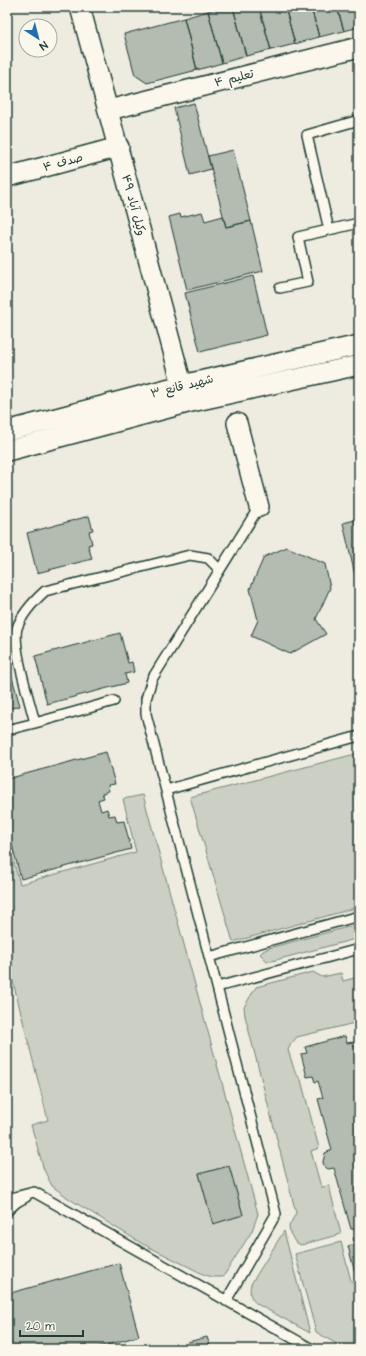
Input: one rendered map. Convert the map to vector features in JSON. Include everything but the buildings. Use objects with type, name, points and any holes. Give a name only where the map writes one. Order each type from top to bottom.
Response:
[{"type":"street","name":"وکیل آباد ۴۹","points":[[80,7],[119,147],[184,394]]},
{"type":"street","name":"تعلیم ۴","points":[[109,110],[359,47]]},
{"type":"street","name":"صدف ۴","points":[[7,178],[119,147]]},
{"type":"street","name":"شهید قانع ۳","points":[[7,451],[184,394],[359,345]]},
{"type":"street","name":"شهید قانع ۳","points":[[7,432],[184,394],[359,365]]},
{"type":"street","points":[[237,423],[259,507]]},
{"type":"lane","points":[[329,230],[307,135],[359,120]]},
{"type":"lane","points":[[280,288],[308,282],[298,237],[359,223]]},
{"type":"lane","points":[[226,1301],[276,1214],[146,714],[146,699],[152,679],[259,507]]},
{"type":"lane","points":[[35,723],[18,651],[17,629],[30,606],[44,591],[190,555],[208,558],[220,570]]},
{"type":"lane","points":[[7,730],[114,700]]},
{"type":"lane","points":[[166,790],[359,736]]},
{"type":"lane","points":[[209,957],[359,916]]},
{"type":"lane","points":[[217,987],[359,949]]},
{"type":"lane","points":[[7,1211],[17,1202],[34,1192]]},
{"type":"lane","points":[[7,1198],[34,1192],[312,1349]]},
{"type":"shaded area","points":[[359,753],[359,907],[233,942],[190,797]]},
{"type":"shaded area","points":[[143,795],[258,1214],[252,1231],[223,1277],[205,1275],[141,1243],[71,1200],[52,1186],[44,1170],[31,1125],[48,1120],[7,958],[7,838],[20,884],[136,852],[123,799]],"holes":[[[229,1166],[243,1215],[213,1223],[199,1174]]]},
{"type":"shaded area","points":[[359,924],[359,938],[272,961],[267,961],[260,954],[269,948]]},
{"type":"shaded area","points":[[313,972],[322,977],[341,973],[343,981],[354,978],[359,997],[359,1022],[297,1037],[288,1050],[295,1072],[301,1080],[319,1148],[311,1151],[321,1187],[329,1186],[341,1234],[301,1245],[295,1242],[290,1233],[289,1226],[296,1213],[245,1016],[244,1007],[256,987]]},
{"type":"shaded area","points":[[284,1231],[310,1333],[257,1304],[251,1296],[251,1284]]},
{"type":"shaded area","points":[[341,1242],[351,1281],[359,1287],[359,1349],[345,1349],[316,1332],[295,1254]]}]
